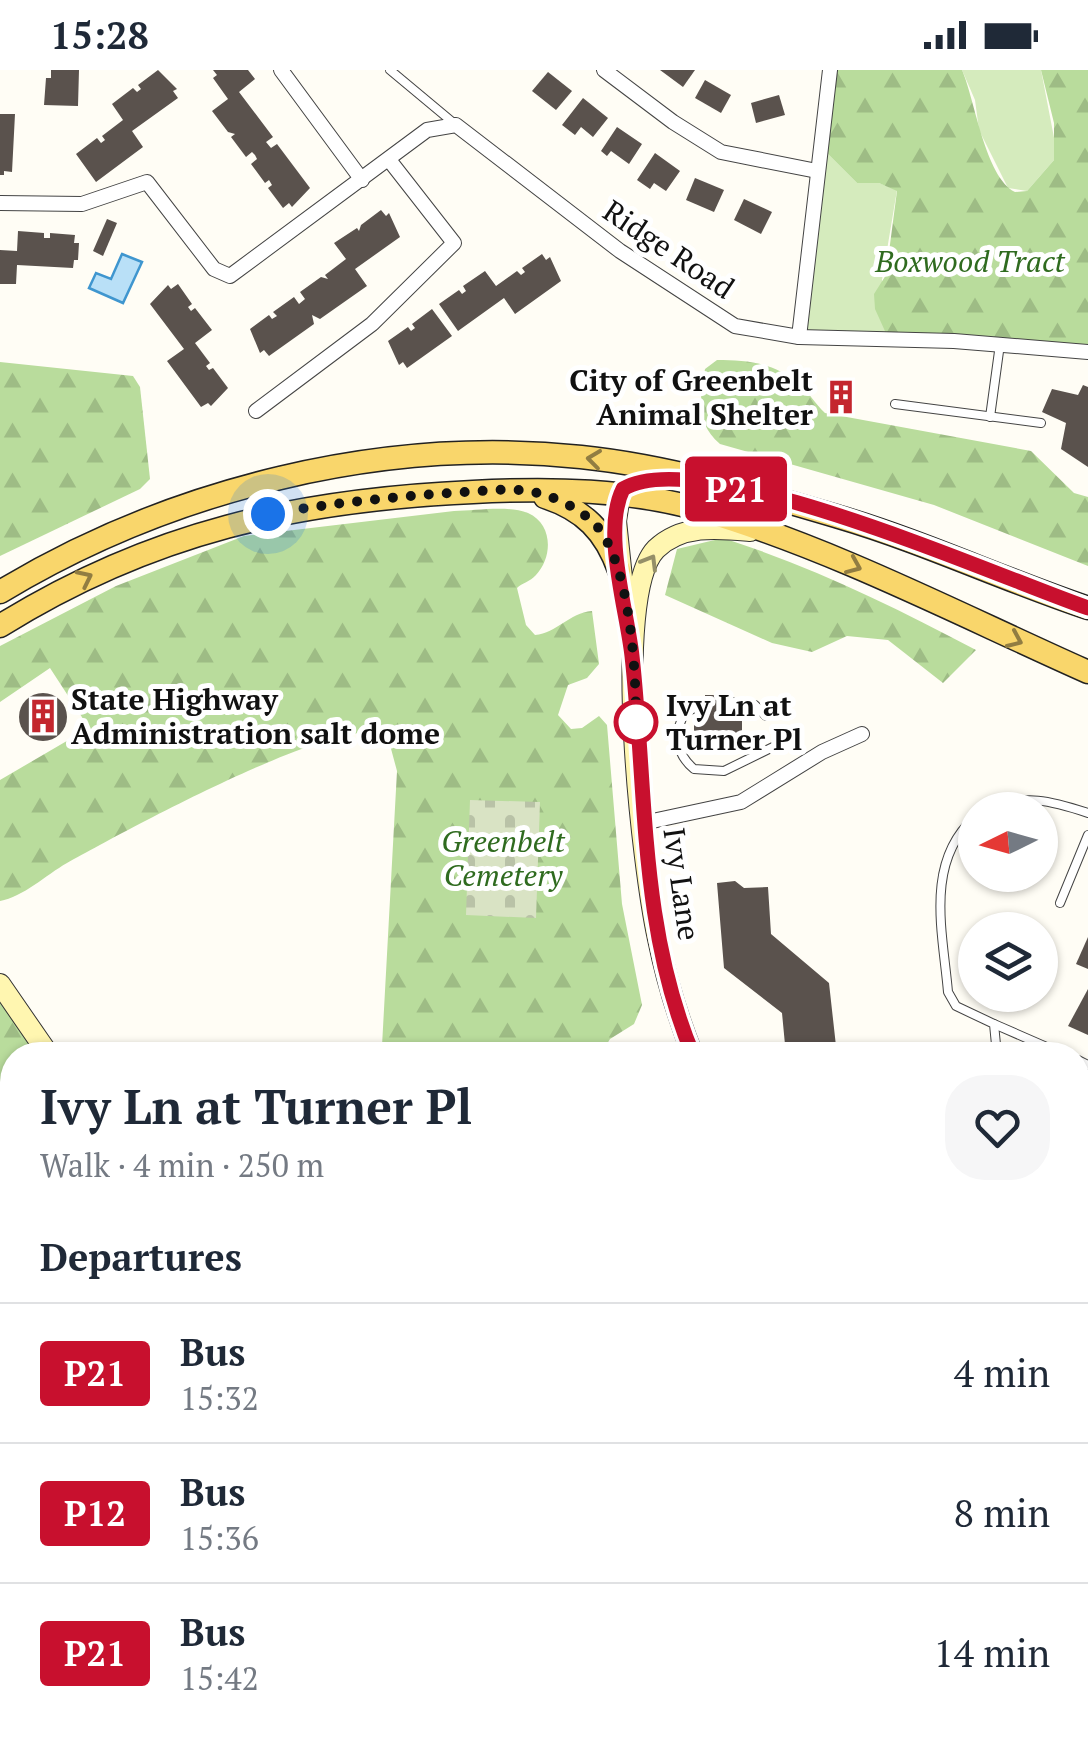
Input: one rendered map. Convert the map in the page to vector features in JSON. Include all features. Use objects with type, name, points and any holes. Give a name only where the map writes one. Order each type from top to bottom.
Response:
[{"type":"main road","points":[[0,592],[138,524],[270,480],[342,466],[454,456],[550,455],[617,462],[842,518],[1088,608]]},
{"type":"main road","points":[[620,495],[642,481],[690,478]]},
{"type":"main road","points":[[527,491],[566,504],[593,522],[619,570]]},
{"type":"main road","points":[[0,626],[119,562],[234,522],[347,501],[527,491],[620,495],[703,510],[856,566],[1088,672]]},
{"type":"street","points":[[281,70],[362,180]]},
{"type":"street","points":[[604,70],[672,122],[721,152],[817,170]]},
{"type":"street","points":[[799,338],[830,70]]},
{"type":"street","points":[[0,203],[82,204],[147,182],[214,269],[230,276],[428,130],[456,125]]},
{"type":"street","name":"Ridge Road","points":[[456,125],[590,229],[710,312],[757,332],[799,338],[1000,344],[1088,352]]},
{"type":"street","points":[[256,411],[372,324],[454,242],[390,160]]},
{"type":"street","name":"Ivy Lane","points":[[620,495],[619,570],[632,656],[643,823],[658,942],[689,1042]]},
{"type":"street","name":"Ivy Lane","points":[[632,656],[636,589],[656,549],[694,530],[762,532]]},
{"type":"street","points":[[643,823],[742,802],[822,752],[862,734]]},
{"type":"street","points":[[0,984],[40,1042]]},
{"type":"lane","name":"Ridge Road","points":[[390,70],[456,125]]},
{"type":"lane","points":[[990,417],[1000,344]]},
{"type":"lane","points":[[895,404],[1041,423]]},
{"type":"lane","points":[[705,702],[684,713],[677,732],[681,754],[703,772],[736,768],[773,747]]},
{"type":"lane","points":[[731,702],[755,705],[766,716]]},
{"type":"lane","points":[[1058,804],[1088,813]]},
{"type":"lane","points":[[958,836],[941,876],[947,977],[956,1006],[1035,1042]]},
{"type":"lane","points":[[1060,903],[1083,860],[1088,836]]},
{"type":"lane","points":[[994,1024],[996,1042]]},
{"type":"green space","name":"Boxwood Tract","points":[[830,70],[962,70],[988,155],[1005,184],[1015,192],[1027,191],[1054,160],[1054,123],[1041,70],[1088,70],[1088,352],[889,340],[875,309],[874,294],[886,275],[897,191],[879,183],[857,183],[820,146]]},
{"type":"green space","points":[[962,70],[1041,70],[1056,148],[1054,160],[1027,191],[1008,188],[979,130],[975,100]]},
{"type":"green space","points":[[820,146],[857,183],[879,183],[897,190],[882,280],[889,340],[799,337]]},
{"type":"green space","points":[[717,360],[750,362],[780,371],[803,387],[825,413],[1031,451],[1074,493],[1088,497],[1088,566],[934,505],[720,444],[706,427],[701,409],[705,369]]},
{"type":"green space","points":[[0,362],[133,376],[140,387],[150,479],[140,489],[0,556]]},
{"type":"green space","points":[[501,509],[528,513],[542,525],[548,550],[542,568],[517,588],[526,625],[535,635],[592,611],[599,664],[587,678],[568,685],[558,715],[571,729],[582,728],[599,716],[607,725],[622,904],[642,1005],[634,1024],[608,1042],[382,1042],[397,771],[390,745],[379,733],[352,734],[315,744],[223,782],[0,901],[0,780],[89,728],[50,668],[0,702],[0,646],[116,586],[244,536]]},
{"type":"green space","points":[[723,538],[852,588],[976,650],[943,683],[888,640],[847,636],[812,652],[772,643],[665,595],[677,549]]},
{"type":"green space","name":"Greenbelt Cemetery","points":[[470,800],[540,802],[536,918],[466,915]]},
{"type":"green space","points":[[0,984],[40,1042],[0,1042]]},
{"type":"water","points":[[122,254],[142,262],[123,303],[89,288],[96,273],[111,279]]},
{"type":"building","points":[[51,70],[79,70],[78,106],[44,105],[46,78],[51,78]]},
{"type":"building","points":[[158,70],[177,89],[173,91],[178,98],[132,131],[143,147],[96,182],[76,154],[97,138],[101,143],[105,140],[102,136],[123,120],[112,104],[133,88],[137,92],[141,89],[138,85]]},
{"type":"building","points":[[213,70],[248,70],[255,79],[239,92],[273,137],[266,142],[271,148],[277,144],[310,188],[292,207],[289,203],[283,208],[268,188],[272,185],[269,180],[265,183],[251,164],[257,159],[255,155],[252,152],[246,157],[231,137],[235,134],[228,132],[212,111],[228,99],[213,78],[217,75]]},
{"type":"building","points":[[660,70],[695,70],[683,87]]},
{"type":"building","points":[[548,72],[572,91],[556,110],[532,91]]},
{"type":"building","points":[[705,80],[731,95],[721,113],[695,98]]},
{"type":"building","points":[[779,95],[785,115],[756,123],[751,103]]},
{"type":"building","points":[[583,98],[608,118],[593,137],[581,127],[575,135],[562,125]]},
{"type":"building","points":[[0,114],[15,114],[12,172],[4,171],[4,175],[0,175]]},
{"type":"building","points":[[617,127],[642,144],[629,164],[611,151],[607,156],[601,151]]},
{"type":"building","points":[[655,153],[680,171],[666,191],[654,183],[650,189],[637,180]]},
{"type":"building","points":[[695,178],[724,190],[714,212],[686,200]]},
{"type":"building","points":[[744,199],[772,212],[761,234],[734,220]]},
{"type":"building","points":[[381,210],[386,216],[389,213],[400,237],[355,269],[367,286],[320,319],[312,315],[314,324],[269,356],[264,350],[260,353],[250,329],[269,315],[272,319],[277,316],[273,312],[294,297],[299,304],[305,299],[300,292],[321,277],[328,279],[325,275],[346,259],[334,243],[357,228],[359,231]]},
{"type":"building","points":[[107,219],[117,223],[103,256],[93,251]]},
{"type":"building","points":[[18,231],[44,233],[44,238],[50,238],[50,233],[75,235],[74,243],[79,243],[78,260],[74,260],[73,268],[17,265],[16,284],[0,284],[0,250],[17,251]]},
{"type":"building","points":[[542,254],[546,260],[550,257],[561,281],[515,314],[504,298],[458,331],[439,304],[459,290],[462,294],[466,291],[463,286],[485,271],[496,286],[517,271],[521,275],[525,272],[522,268]]},
{"type":"building","points":[[178,284],[192,304],[188,307],[191,311],[195,308],[212,330],[195,343],[210,363],[206,366],[209,370],[213,368],[228,388],[211,406],[208,403],[201,407],[167,361],[184,349],[150,304],[168,285],[171,289]]},
{"type":"building","points":[[432,309],[452,336],[407,368],[403,362],[399,365],[388,341],[408,327],[411,331],[415,328],[412,324]]},
{"type":"building","points":[[1083,385],[1088,387],[1088,467],[1061,449],[1066,423],[1042,412],[1052,389],[1078,395]]},
{"type":"building","name":"City of Greenbelt Animal Shelter","points":[[831,387],[855,393],[851,408],[827,402]]},
{"type":"building","name":"State Highway Administration salt dome","points":[[43,693],[60,700],[67,717],[60,734],[43,741],[26,734],[19,717],[26,700]]},
{"type":"building","points":[[705,695],[731,695],[731,718],[742,718],[742,746],[731,746],[731,751],[694,746],[694,718],[705,718]]},
{"type":"building","points":[[735,881],[744,888],[768,887],[771,934],[829,983],[836,1042],[785,1042],[782,1013],[724,968],[717,883]]},
{"type":"building","points":[[1088,937],[1088,969],[1076,964]]},
{"type":"building","points":[[1088,989],[1088,1035],[1068,1026]]},
{"type":"bus line","name":"P21","points":[[688,1042],[664,967],[648,884],[632,656],[619,570],[616,521],[623,489],[642,481],[690,478],[752,492],[842,518],[1088,608]]},
{"type":"place","name":"City of Greenbelt Animal Shelter","points":[[841,397]]},
{"type":"place","name":"State Highway Administration salt dome","points":[[43,716]]},
{"type":"place","name":"Ivy Ln at Turner Pl","points":[[636,722]]},
{"type":"route","points":[[268,514],[347,501],[492,491],[527,491],[566,504],[593,522],[619,570],[632,656],[636,722]]}]
